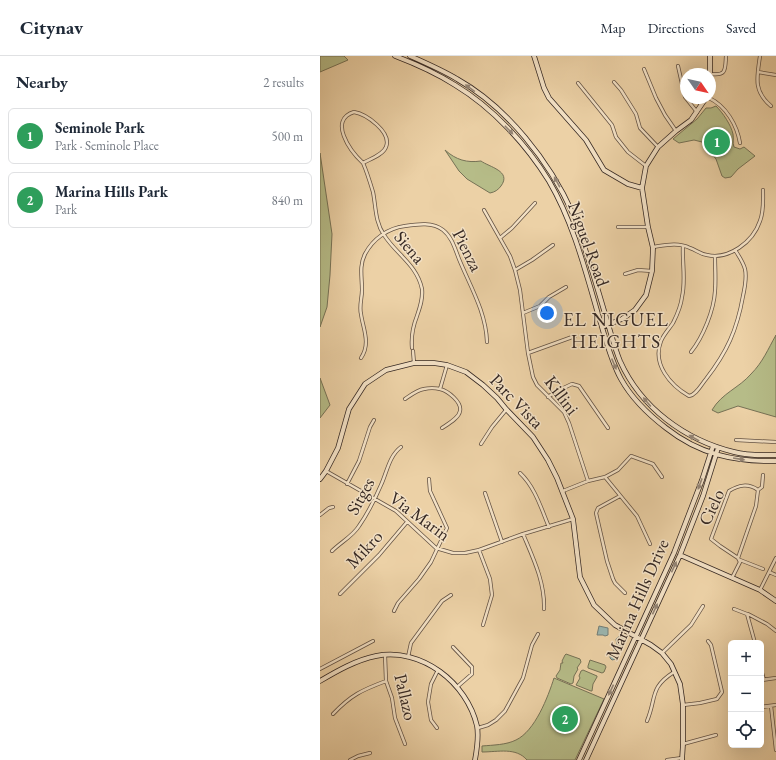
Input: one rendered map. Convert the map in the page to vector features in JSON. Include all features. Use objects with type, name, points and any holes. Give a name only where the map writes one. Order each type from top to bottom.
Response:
[{"type":"street","name":"Niguel Road","points":[[395,56],[428,70],[466,92],[502,122],[532,156],[549,182],[568,218],[582,259],[607,346],[622,381],[643,408],[676,436],[693,446],[710,453],[749,461],[776,461]]},
{"type":"street","name":"Niguel Road","points":[[410,56],[458,79],[481,96],[508,119],[537,152],[555,178],[574,215],[588,256],[615,349],[628,378],[648,405],[676,428],[698,440],[718,448],[747,454],[776,455]]},
{"type":"street","points":[[534,56],[544,88],[549,98],[586,140],[604,170],[628,184],[642,188]]},
{"type":"street","points":[[710,56],[711,68]]},
{"type":"street","points":[[716,75],[720,75],[723,73],[725,69],[726,56]]},
{"type":"street","points":[[760,56],[757,89],[762,99],[771,106]]},
{"type":"street","points":[[678,66],[685,97],[697,112]]},
{"type":"street","points":[[644,69],[656,98],[676,131]]},
{"type":"street","points":[[758,72],[776,75]]},
{"type":"street","points":[[614,82],[621,90],[636,114],[640,128],[658,146]]},
{"type":"street","points":[[578,83],[612,125],[616,137],[628,152],[646,166]]},
{"type":"street","points":[[716,102],[726,112],[736,131],[740,143]]},
{"type":"street","points":[[602,327],[622,319],[635,310],[646,295],[652,270],[653,248],[642,188],[646,166],[658,146],[691,120],[703,104]]},
{"type":"street","name":"Siena","points":[[363,163],[381,153],[387,146],[387,142],[381,129],[371,119],[362,113],[354,112],[345,117],[342,122],[342,128],[350,146],[363,163],[369,178],[373,193],[376,216],[383,234],[396,251],[415,270],[422,291],[421,305],[411,340],[414,363]]},
{"type":"street","points":[[653,248],[669,245],[683,246],[706,255],[726,255],[735,250],[751,237],[757,229],[763,211],[763,190]]},
{"type":"street","points":[[500,238],[512,228],[535,203]]},
{"type":"street","name":"Killini","points":[[484,210],[510,256],[515,270],[520,290],[532,377],[548,397],[564,412],[588,481]]},
{"type":"street","name":"Pienza","points":[[361,358],[364,353],[366,332],[360,306],[362,289],[360,268],[364,256],[372,244],[383,234],[400,226],[431,224],[443,229],[448,234],[454,244],[477,297],[487,333],[487,342]]},
{"type":"street","points":[[618,227],[648,227]]},
{"type":"street","points":[[515,270],[532,260],[552,244]]},
{"type":"street","points":[[683,246],[682,258],[684,287],[682,298],[679,310],[661,341],[659,356],[662,370],[667,378],[689,396],[695,393],[718,363],[730,343],[738,321],[746,276],[742,261],[735,250]]},
{"type":"street","points":[[691,352],[698,343],[712,309],[715,291],[715,256]]},
{"type":"street","points":[[625,274],[638,270],[652,270]]},
{"type":"street","points":[[523,314],[540,306],[550,297],[566,287]]},
{"type":"street","points":[[528,353],[576,336]]},
{"type":"street","name":"Parc Vista","points":[[320,479],[338,448],[348,409],[365,384],[386,370],[414,363],[434,363],[447,365],[466,372],[498,398],[506,409],[533,437],[548,460],[563,492],[573,519],[580,577],[594,605],[615,625],[636,635],[662,653]]},
{"type":"street","points":[[440,389],[447,365]]},
{"type":"street","points":[[548,397],[572,384],[579,386],[608,428]]},
{"type":"street","points":[[405,399],[424,389],[440,389],[457,400],[460,410],[454,419],[442,428]]},
{"type":"street","points":[[481,444],[506,409]]},
{"type":"street","points":[[347,484],[359,461],[370,427],[374,420]]},
{"type":"street","points":[[736,440],[776,442]]},
{"type":"street","name":"Marina Hills Drive","points":[[580,760],[674,553],[702,480],[713,446]]},
{"type":"street","name":"Sitges","points":[[332,551],[359,527],[374,500],[396,450],[401,447]]},
{"type":"street","name":"Marina Hills Drive","points":[[586,760],[680,555],[703,496],[718,448]]},
{"type":"street","points":[[563,492],[588,481],[605,477],[618,470],[631,456],[653,464],[662,477]]},
{"type":"street","name":"Via Marin","points":[[326,471],[374,500],[396,511],[436,548],[453,553],[465,553],[479,550],[523,534],[573,519]]},
{"type":"street","points":[[520,473],[528,481],[549,527]]},
{"type":"street","points":[[732,578],[756,506],[758,490],[762,486],[763,475]]},
{"type":"street","points":[[605,477],[637,516],[650,544]]},
{"type":"street","points":[[394,610],[431,562],[436,548],[447,528],[430,491],[429,479]]},
{"type":"street","name":"Cielo","points":[[739,559],[711,539],[729,491],[742,485],[754,487],[758,490]]},
{"type":"street","points":[[485,493],[502,542]]},
{"type":"street","points":[[620,496],[598,508],[596,513],[607,561],[613,579],[625,593]]},
{"type":"street","points":[[320,515],[325,510],[333,507]]},
{"type":"street","name":"Mikro","points":[[340,594],[379,554],[407,522]]},
{"type":"street","points":[[523,534],[541,580],[544,609]]},
{"type":"street","points":[[479,550],[490,579],[492,595],[483,625]]},
{"type":"street","points":[[674,553],[760,590],[776,601]]},
{"type":"street","points":[[760,590],[776,558]]},
{"type":"street","points":[[739,559],[763,569]]},
{"type":"street","points":[[769,572],[776,575]]},
{"type":"street","points":[[408,658],[411,643],[442,601],[451,595]]},
{"type":"street","points":[[666,760],[682,759],[683,706],[680,684],[671,664],[662,653],[691,625],[703,606]]},
{"type":"street","points":[[734,609],[748,614],[767,624],[776,631]]},
{"type":"street","points":[[748,614],[753,640]]},
{"type":"street","points":[[477,728],[488,725],[496,720],[505,711],[523,678],[532,645],[538,634]]},
{"type":"street","points":[[320,669],[373,641]]},
{"type":"street","points":[[683,706],[717,699],[722,692],[711,645],[708,641]]},
{"type":"street","points":[[453,647],[472,666],[472,674],[456,687]]},
{"type":"street","points":[[320,681],[361,660],[375,656],[385,655],[424,662],[439,670],[465,697],[473,713],[477,728],[478,746],[475,760]]},
{"type":"street","name":"Pallazo","points":[[385,655],[386,681],[392,698],[395,718],[405,744]]},
{"type":"street","points":[[437,728],[431,720],[428,702],[430,684],[439,670]]},
{"type":"street","points":[[648,721],[658,686],[663,679],[674,672]]},
{"type":"street","points":[[764,680],[776,678]]},
{"type":"street","points":[[333,714],[346,701],[365,688],[386,681]]},
{"type":"street","points":[[764,707],[776,705]]},
{"type":"street","points":[[771,706],[776,750]]},
{"type":"street","points":[[683,744],[716,735]]},
{"type":"street","points":[[350,760],[370,753]]},
{"type":"green space","points":[[320,56],[344,56],[348,60],[320,72]]},
{"type":"green space","points":[[716,106],[730,127],[733,134],[734,147],[740,149],[744,147],[755,156],[738,169],[731,177],[725,178],[722,176],[716,159],[702,142],[694,140],[679,143],[673,139],[697,119],[706,108]]},
{"type":"green space","points":[[445,150],[453,156],[466,161],[481,161],[502,173],[504,181],[499,189],[490,193],[467,179],[459,171]]},
{"type":"green space","points":[[320,153],[332,234],[327,307],[320,327]]},
{"type":"green space","points":[[776,335],[776,417],[738,406],[718,413],[712,410],[721,399],[746,379],[759,365]]},
{"type":"green space","points":[[320,378],[330,405],[320,418]]},
{"type":"green space","points":[[566,654],[580,659],[581,662],[577,668],[578,669],[574,676],[573,683],[571,684],[557,678],[556,676]]},
{"type":"green space","points":[[590,660],[605,665],[606,667],[604,672],[602,673],[588,668]]},
{"type":"green space","points":[[583,670],[597,676],[593,684],[592,691],[576,685],[580,678],[579,676],[581,671]]},
{"type":"green space","points":[[554,678],[604,699],[575,760],[527,760],[518,753],[506,751],[482,752],[482,746],[508,743],[523,736],[540,713]]},
{"type":"water","points":[[599,626],[608,628],[608,635],[597,635]]},
{"type":"water","points":[[621,635],[626,638],[626,641],[622,645],[622,650],[617,652],[616,659],[612,660],[610,658],[610,653],[614,651],[614,648],[617,645],[616,639]]},
{"type":"place","name":"Seminole Park","points":[[717,142]]},
{"type":"place","name":"Marina Hills Park","points":[[565,719]]},
{"type":"district","name":"EL NIGUEL HEIGHTS","points":[[616,330]]}]
